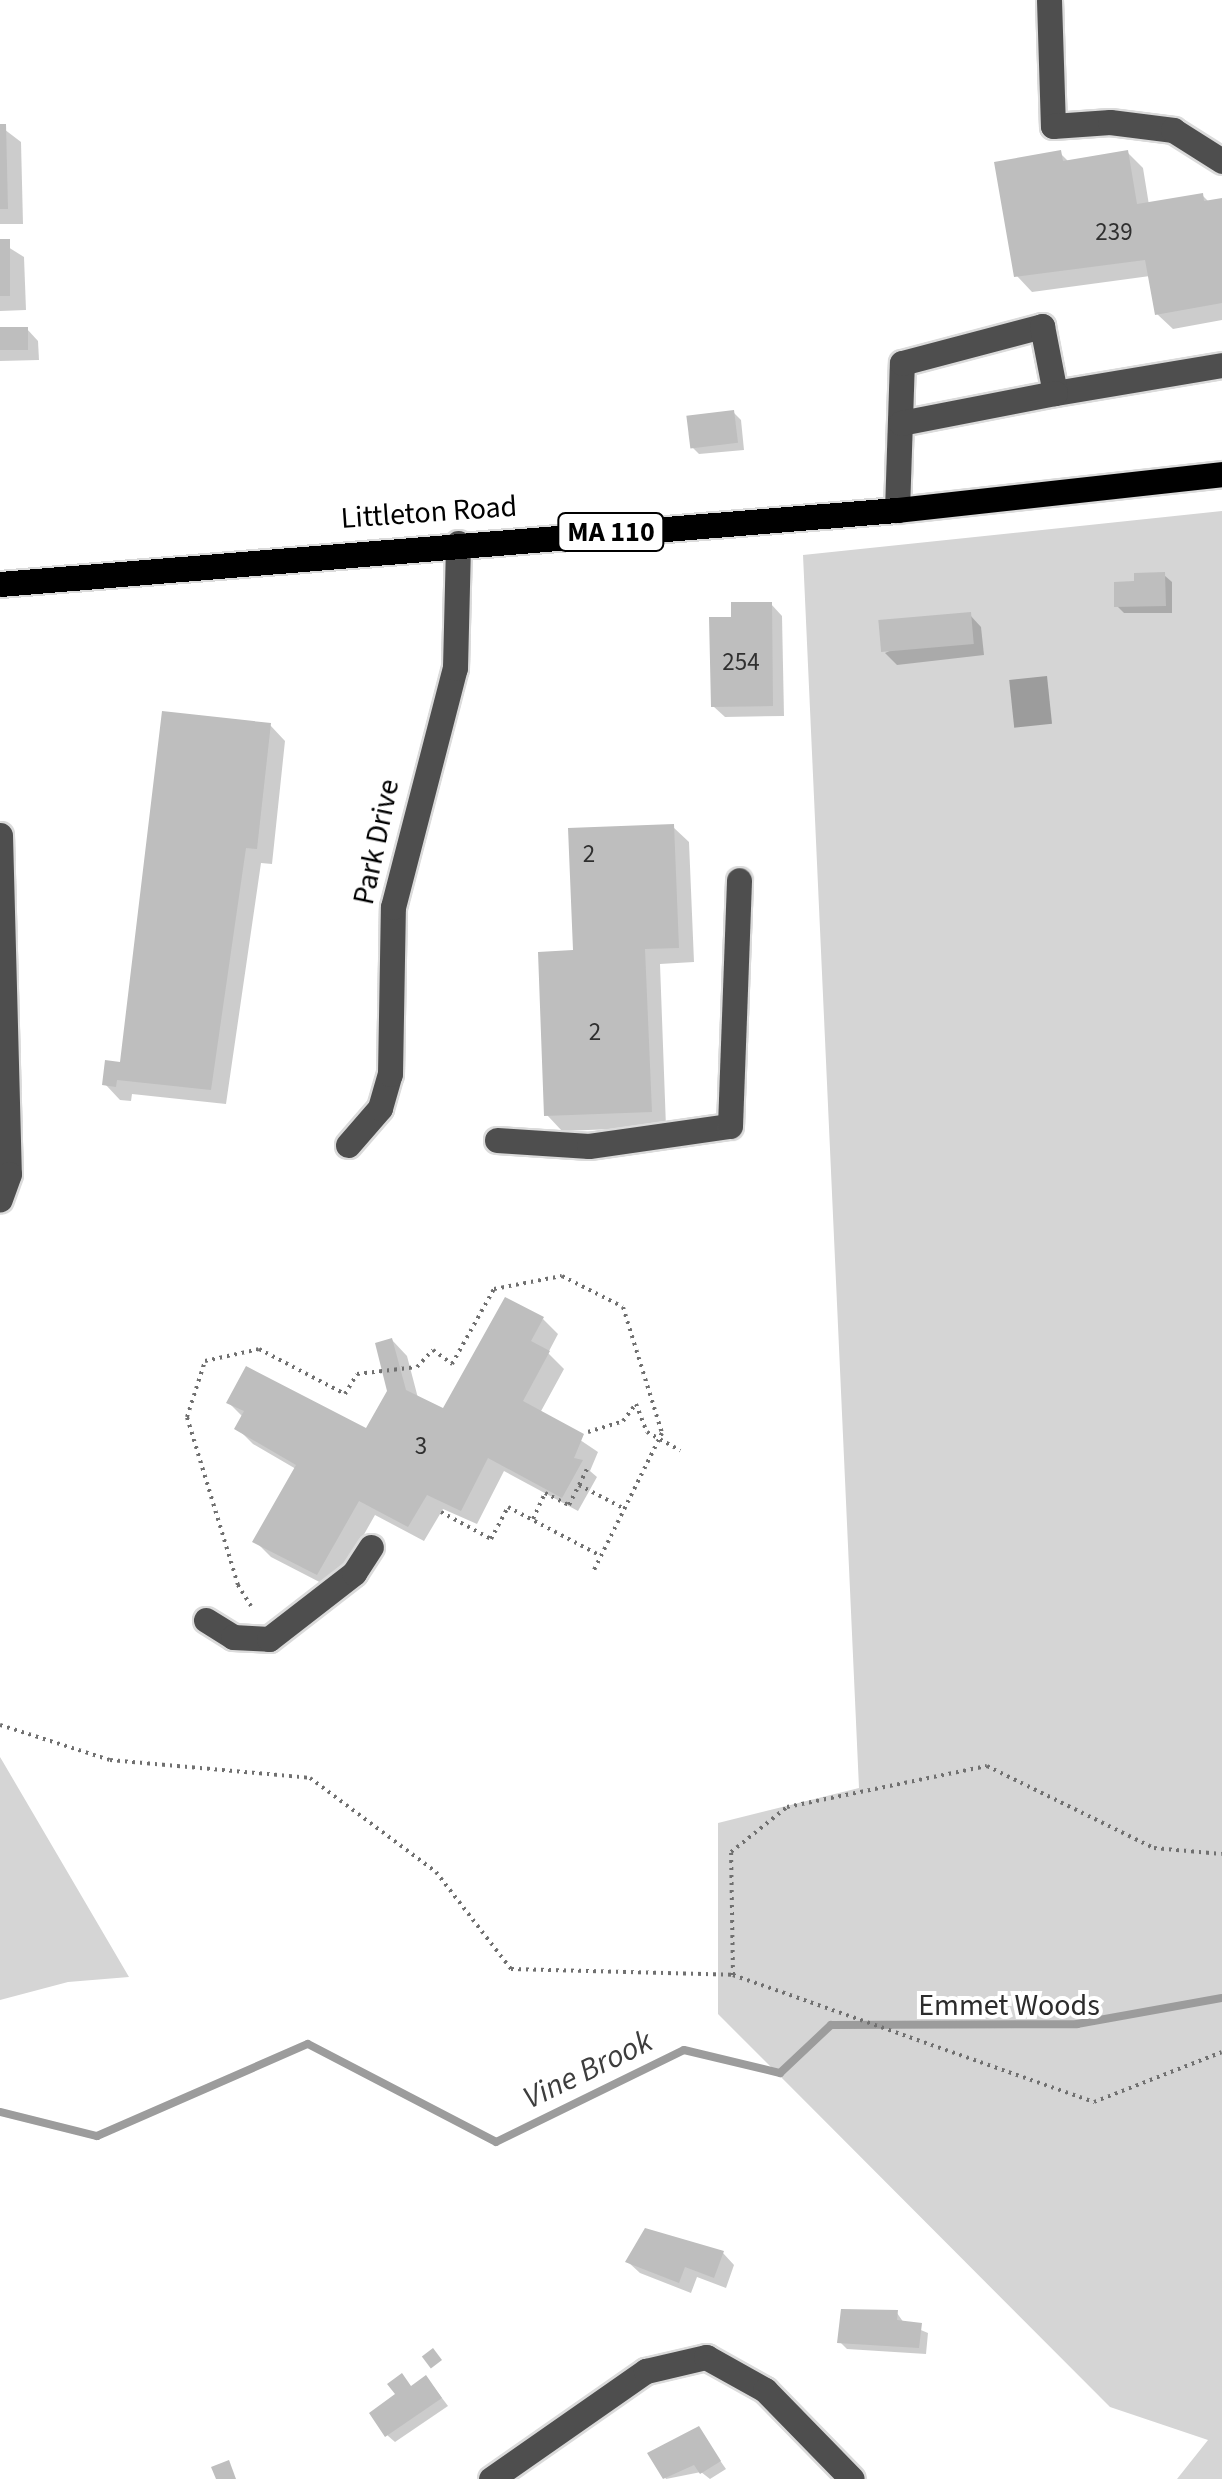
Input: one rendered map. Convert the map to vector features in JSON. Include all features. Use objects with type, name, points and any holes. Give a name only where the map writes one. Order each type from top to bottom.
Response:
[{"type":"main road","name":"Littleton Road","points":[[0,584],[458,543],[897,510],[1222,474]]},
{"type":"street","points":[[1049,0],[1053,126],[1110,122],[1173,130],[1222,161]]},
{"type":"street","points":[[897,510],[902,363],[1042,326],[1055,393]]},
{"type":"street","points":[[901,423],[1222,364]]},
{"type":"street","name":"Park Drive","points":[[348,1145],[380,1108],[390,1074],[393,907],[455,668],[458,543]]},
{"type":"street","points":[[0,835],[8,1174],[0,1199]]},
{"type":"street","points":[[497,1140],[589,1146],[730,1126],[739,880]]},
{"type":"street","points":[[206,1620],[232,1637],[269,1639],[354,1573],[371,1547]]},
{"type":"street","points":[[490,2479],[646,2372],[706,2357],[765,2390],[852,2479]]},
{"type":"path","points":[[251,1606],[186,1417],[205,1362],[258,1350],[345,1394],[357,1374],[418,1367],[433,1350],[452,1364],[494,1289],[562,1276],[623,1307],[659,1440],[592,1572]]},
{"type":"path","points":[[588,1432],[624,1421],[636,1404],[647,1432],[680,1450]]},
{"type":"path","points":[[532,1520],[545,1494],[568,1505],[587,1469]]},
{"type":"path","points":[[579,1485],[624,1508]]},
{"type":"path","points":[[441,1512],[491,1539],[508,1507],[600,1556]]},
{"type":"path","points":[[0,1725],[110,1760],[310,1778],[436,1872],[511,1969],[734,1974],[1094,2102],[1222,2052]]},
{"type":"path","points":[[734,1974],[731,1852],[786,1807],[987,1766],[1154,1848],[1222,1854]]},
{"type":"green space","name":"Emmet Woods","points":[[1222,511],[1222,2479],[1177,2479],[1208,2440],[1110,2407],[718,2014],[718,1823],[859,1788],[803,555]]},
{"type":"green space","points":[[0,1757],[129,1977],[68,1982],[0,2000]]},
{"type":"shaded area","points":[[1047,676],[1052,724],[1014,728],[1009,680]]},
{"type":"building","points":[[0,124],[6,124],[8,209],[0,209]]},
{"type":"building","points":[[1061,150],[1063,161],[1128,150],[1137,204],[1203,193],[1204,201],[1222,198],[1222,303],[1155,315],[1145,260],[1014,277],[994,162]]},
{"type":"building","points":[[0,239],[10,239],[10,296],[0,296]]},
{"type":"building","points":[[0,327],[28,327],[28,350],[0,350]]},
{"type":"building","points":[[734,410],[738,443],[690,449],[686,416]]},
{"type":"building","points":[[1165,572],[1166,606],[1114,607],[1114,582],[1134,581],[1134,573]]},
{"type":"building","points":[[731,602],[772,602],[773,706],[711,707],[709,617],[731,617]]},
{"type":"building","points":[[971,612],[974,644],[881,652],[878,620]]},
{"type":"building","points":[[162,711],[271,723],[257,849],[246,848],[211,1090],[117,1080],[116,1087],[102,1085],[105,1060],[120,1062]]},
{"type":"building","points":[[674,824],[679,948],[645,949],[652,1112],[544,1116],[538,952],[573,950],[568,828]]},
{"type":"building","points":[[505,1297],[544,1317],[531,1341],[550,1351],[523,1401],[584,1434],[574,1458],[583,1460],[562,1498],[488,1458],[461,1511],[427,1495],[408,1527],[359,1501],[317,1575],[252,1542],[296,1465],[234,1429],[244,1411],[226,1403],[246,1366],[366,1428],[387,1391],[375,1343],[392,1338],[406,1390],[443,1408]]},
{"type":"building","points":[[645,2228],[724,2251],[714,2278],[685,2267],[679,2283],[625,2262]]},
{"type":"building","points":[[841,2309],[898,2310],[897,2320],[922,2323],[919,2348],[837,2343]]},
{"type":"building","points":[[433,2348],[442,2360],[431,2368],[422,2356]]},
{"type":"building","points":[[402,2373],[411,2386],[426,2375],[442,2398],[385,2437],[369,2413],[395,2394],[387,2384]]},
{"type":"building","points":[[699,2426],[721,2461],[700,2474],[694,2465],[663,2479],[647,2453]]},
{"type":"building","points":[[229,2460],[236,2479],[216,2479],[211,2467]]},
{"type":"waterway","name":"Vine Brook","points":[[0,2112],[97,2136],[308,2044],[496,2142],[684,2050],[780,2073],[831,2025],[1077,2024],[1222,1998]]}]
